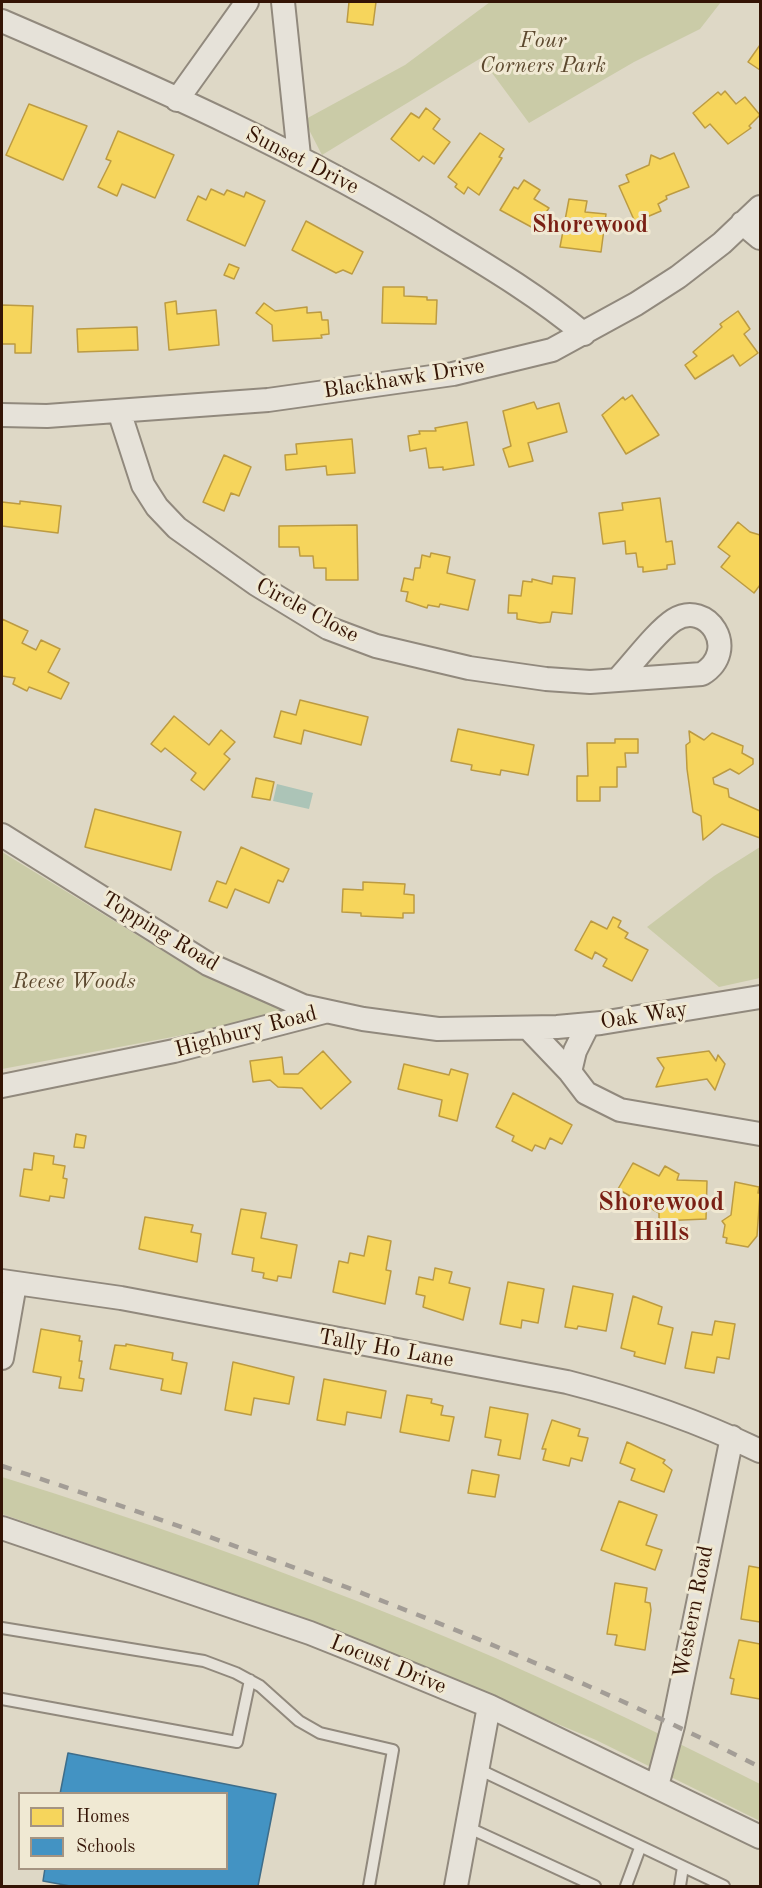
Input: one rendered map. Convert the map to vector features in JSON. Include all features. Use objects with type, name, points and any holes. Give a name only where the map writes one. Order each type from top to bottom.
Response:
[{"type":"street","points":[[177,100],[247,2]]},
{"type":"street","points":[[284,2],[299,156]]},
{"type":"street","name":"Sunset Drive","points":[[2,21],[299,156],[391,206],[493,269],[564,317],[584,334]]},
{"type":"street","name":"Blackhawk Drive","points":[[2,415],[47,416],[268,400],[453,374],[552,350],[584,334],[678,277],[760,207]]},
{"type":"street","points":[[742,223],[760,238]]},
{"type":"street","name":"Circle Close","points":[[119,411],[143,485],[157,507],[177,528],[275,597],[328,628],[376,646],[469,668],[566,681],[590,682],[619,678]]},
{"type":"street","name":"Topping Road","points":[[2,835],[208,964],[300,1004],[327,1011]]},
{"type":"street","name":"Oak Way","points":[[528,1028],[588,1024],[760,997]]},
{"type":"street","name":"Highbury Road","points":[[2,1086],[174,1051],[327,1011],[423,1029],[528,1028]]},
{"type":"street","points":[[570,1072],[575,1051],[588,1024]]},
{"type":"street","points":[[528,1028],[570,1072],[586,1093],[620,1110],[760,1134]]},
{"type":"street","points":[[2,1358],[8,1283]]},
{"type":"street","name":"Tally Ho Lane","points":[[8,1283],[120,1298],[567,1382],[624,1396],[760,1450]]},
{"type":"street","name":"Western Road","points":[[657,1786],[669,1744],[715,1510],[732,1437]]},
{"type":"street","name":"Locust Drive","points":[[2,1528],[310,1634],[489,1706],[760,1837]]},
{"type":"street","points":[[456,1887],[489,1706]]},
{"type":"lane","points":[[2,1628],[204,1661],[260,1686],[299,1722],[320,1732],[393,1750],[369,1887]]},
{"type":"lane","points":[[2,1699],[237,1742],[250,1680]]},
{"type":"lane","points":[[478,1768],[724,1887]]},
{"type":"lane","points":[[467,1827],[595,1887]]},
{"type":"lane","points":[[626,1887],[640,1848]]},
{"type":"lane","points":[[680,1887],[684,1867]]},
{"type":"green space","name":"Four Corners Park","points":[[490,2],[721,2],[700,29],[634,62],[529,123],[481,58],[322,155],[304,120],[405,65]]},
{"type":"green space","points":[[760,847],[760,978],[719,987],[647,927],[714,876]]},
{"type":"green space","name":"Reese Woods","points":[[2,852],[202,975],[295,1014],[2,1069]]},
{"type":"green space","points":[[2,1477],[155,1527],[307,1582],[452,1639],[541,1678],[760,1784],[760,1821],[596,1740],[305,1619],[2,1514]]},
{"type":"shaded area","points":[[277,784],[313,793],[309,809],[273,801]]},
{"type":"building: Homes","points":[[349,2],[376,2],[373,25],[347,22]]},
{"type":"building: Homes","points":[[760,45],[760,70],[748,62]]},
{"type":"building: Homes","points":[[725,91],[736,104],[745,97],[760,115],[749,126],[751,128],[728,144],[710,124],[705,128],[693,113],[718,92],[721,95]]},
{"type":"building: Homes","points":[[29,104],[87,126],[63,180],[6,155]]},
{"type":"building: Homes","points":[[426,108],[440,119],[433,129],[450,142],[434,164],[423,156],[419,161],[391,139],[411,113],[419,118]]},
{"type":"building: Homes","points":[[118,131],[174,155],[155,198],[122,184],[117,196],[98,187],[111,161],[106,159]]},
{"type":"building: Homes","points":[[480,133],[504,149],[499,157],[502,158],[479,195],[468,187],[464,194],[448,177]]},
{"type":"building: Homes","points":[[674,153],[689,187],[666,196],[667,199],[658,204],[661,211],[635,222],[619,186],[629,182],[626,175],[649,165],[651,155],[660,159]]},
{"type":"building: Homes","points":[[524,180],[540,190],[534,199],[549,208],[535,229],[500,210],[514,187],[518,189]]},
{"type":"building: Homes","points":[[211,189],[224,195],[227,190],[244,197],[246,192],[265,201],[245,246],[187,220],[198,196],[206,200]]},
{"type":"building: Homes","points":[[569,199],[587,201],[585,212],[606,214],[601,252],[560,247]]},
{"type":"building: Homes","points":[[306,221],[363,252],[352,274],[343,270],[336,273],[292,250]]},
{"type":"building: Homes","points":[[229,264],[239,268],[234,279],[224,275]]},
{"type":"building: Homes","points":[[383,287],[404,287],[404,296],[437,300],[436,324],[382,323]]},
{"type":"building: Homes","points":[[176,301],[177,314],[216,310],[219,345],[169,350],[165,303]]},
{"type":"building: Homes","points":[[264,303],[275,311],[307,307],[307,313],[321,312],[322,320],[328,320],[329,334],[321,335],[322,338],[273,341],[272,325],[256,313]]},
{"type":"building: Homes","points":[[2,305],[33,306],[31,353],[15,353],[15,344],[2,344]]},
{"type":"building: Homes","points":[[738,311],[750,329],[744,334],[758,353],[740,366],[733,355],[695,379],[685,365],[697,356],[693,352],[722,327],[720,324]]},
{"type":"building: Homes","points":[[137,327],[138,350],[78,352],[77,329]]},
{"type":"building: Homes","points":[[632,395],[659,435],[626,454],[602,415],[623,397],[625,400]]},
{"type":"building: Homes","points":[[534,402],[537,409],[559,403],[567,432],[528,443],[533,461],[509,467],[503,449],[511,446],[503,411]]},
{"type":"building: Homes","points":[[467,422],[474,465],[443,470],[443,467],[429,468],[426,448],[410,451],[408,436],[420,434],[419,431],[436,431],[435,428]]},
{"type":"building: Homes","points":[[352,439],[355,473],[327,475],[326,466],[286,470],[285,455],[297,454],[296,444]]},
{"type":"building: Homes","points":[[224,455],[251,467],[239,496],[231,493],[224,511],[203,502]]},
{"type":"building: Homes","points":[[660,498],[666,542],[672,541],[675,564],[667,565],[667,569],[643,572],[643,567],[638,567],[636,553],[626,554],[625,541],[603,544],[599,513],[623,510],[622,503]]},
{"type":"building: Homes","points":[[20,501],[61,506],[58,533],[2,526],[2,502],[20,504]]},
{"type":"building: Homes","points":[[738,522],[750,532],[760,535],[760,585],[754,593],[721,567],[730,556],[718,547]]},
{"type":"building: Homes","points":[[357,525],[358,580],[326,580],[326,568],[314,568],[313,556],[300,556],[299,547],[279,547],[279,526]]},
{"type":"building: Homes","points":[[431,553],[450,557],[447,573],[475,580],[468,610],[440,604],[439,607],[428,605],[427,608],[406,601],[408,592],[401,591],[404,578],[413,580],[415,568],[420,568],[422,555],[430,557]]},
{"type":"building: Homes","points":[[553,576],[575,578],[572,614],[552,612],[550,622],[540,623],[517,619],[517,613],[508,613],[509,595],[521,596],[523,581],[532,582],[532,579],[552,584]]},
{"type":"building: Homes","points":[[2,619],[28,631],[22,643],[36,650],[41,640],[60,649],[48,672],[69,683],[61,699],[29,687],[27,691],[13,684],[15,678],[2,676]]},
{"type":"building: Homes","points":[[300,700],[368,717],[361,745],[304,730],[301,744],[274,737],[281,711],[296,715]]},
{"type":"building: Homes","points":[[174,716],[209,745],[221,730],[235,742],[224,754],[230,759],[204,790],[191,780],[196,773],[165,748],[161,752],[151,744]]},
{"type":"building: Homes","points":[[458,729],[534,745],[528,775],[501,770],[500,775],[471,770],[472,765],[451,761]]},
{"type":"building: Homes","points":[[689,731],[704,740],[712,733],[743,746],[742,753],[753,759],[753,764],[739,774],[730,769],[713,778],[714,784],[728,789],[729,797],[760,811],[760,838],[722,824],[703,840],[701,816],[693,812],[687,769],[686,745],[690,742]]},
{"type":"building: Homes","points":[[615,739],[638,739],[638,753],[625,753],[626,767],[617,767],[617,787],[600,787],[600,801],[577,801],[577,776],[588,776],[587,743],[615,743]]},
{"type":"building: Homes","points":[[256,778],[274,782],[270,800],[252,797]]},
{"type":"building: Homes","points":[[95,809],[181,832],[171,870],[85,847]]},
{"type":"building: Homes","points":[[241,847],[289,869],[283,882],[278,880],[269,903],[235,889],[227,908],[209,901],[217,881],[226,884]]},
{"type":"building: Homes","points":[[363,882],[405,884],[404,894],[414,895],[414,913],[403,913],[403,918],[361,916],[361,913],[342,912],[343,889],[363,890]]},
{"type":"building: Homes","points":[[613,917],[621,921],[618,927],[628,933],[625,938],[648,950],[632,981],[603,966],[607,959],[595,952],[592,959],[575,950],[591,921],[607,929]]},
{"type":"building: Homes","points":[[323,1051],[351,1082],[321,1109],[302,1088],[278,1087],[270,1080],[253,1082],[250,1061],[282,1057],[284,1074],[298,1074]]},
{"type":"building: Homes","points":[[709,1051],[716,1061],[718,1055],[725,1064],[715,1090],[707,1079],[656,1087],[664,1068],[657,1058]]},
{"type":"building: Homes","points":[[404,1064],[449,1075],[451,1069],[468,1074],[457,1121],[439,1116],[442,1100],[398,1089]]},
{"type":"building: Homes","points":[[513,1093],[572,1125],[562,1144],[550,1138],[545,1149],[535,1145],[532,1151],[512,1141],[514,1136],[496,1127]]},
{"type":"building: Homes","points":[[76,1134],[86,1136],[84,1148],[74,1147]]},
{"type":"building: Homes","points":[[34,1153],[54,1156],[53,1164],[65,1166],[63,1178],[67,1179],[64,1198],[50,1196],[49,1201],[20,1196],[24,1169],[32,1170]]},
{"type":"building: Homes","points":[[633,1163],[659,1176],[665,1166],[679,1174],[677,1180],[707,1181],[706,1219],[659,1221],[659,1213],[618,1189]]},
{"type":"building: Homes","points":[[735,1182],[759,1187],[757,1236],[748,1247],[726,1243],[727,1238],[723,1237],[725,1225],[722,1221],[731,1215]]},
{"type":"building: Homes","points":[[241,1209],[266,1213],[261,1238],[297,1245],[291,1278],[278,1276],[277,1281],[263,1278],[264,1273],[252,1271],[254,1258],[232,1254]]},
{"type":"building: Homes","points":[[145,1217],[193,1225],[191,1232],[201,1234],[197,1262],[139,1249]]},
{"type":"building: Homes","points":[[368,1236],[391,1241],[386,1270],[391,1271],[385,1304],[333,1292],[339,1261],[348,1263],[350,1253],[364,1256]]},
{"type":"building: Homes","points":[[435,1268],[452,1272],[449,1283],[470,1288],[463,1320],[423,1307],[425,1296],[416,1294],[419,1277],[433,1280]]},
{"type":"building: Homes","points":[[508,1282],[544,1289],[538,1323],[522,1320],[521,1328],[500,1324]]},
{"type":"building: Homes","points":[[573,1286],[613,1294],[606,1331],[578,1326],[577,1329],[565,1327]]},
{"type":"building: Homes","points":[[633,1296],[662,1307],[658,1324],[673,1328],[665,1364],[634,1356],[635,1352],[621,1348]]},
{"type":"building: Homes","points":[[715,1321],[735,1324],[729,1359],[717,1357],[714,1373],[685,1368],[692,1332],[712,1335]]},
{"type":"building: Homes","points":[[41,1329],[80,1336],[79,1341],[82,1341],[79,1361],[82,1361],[79,1378],[84,1379],[82,1391],[59,1388],[61,1377],[33,1372]]},
{"type":"building: Homes","points":[[126,1344],[173,1353],[172,1360],[187,1363],[181,1394],[161,1390],[163,1379],[110,1369],[115,1345],[126,1346]]},
{"type":"building: Homes","points":[[233,1362],[294,1377],[289,1404],[254,1398],[251,1415],[225,1410]]},
{"type":"building: Homes","points":[[324,1379],[386,1391],[381,1418],[347,1412],[345,1425],[317,1420]]},
{"type":"building: Homes","points":[[407,1395],[432,1399],[431,1403],[443,1406],[441,1415],[454,1417],[449,1441],[400,1432]]},
{"type":"building: Homes","points":[[490,1407],[528,1414],[520,1459],[498,1455],[501,1440],[485,1437]]},
{"type":"building: Homes","points":[[552,1420],[580,1429],[578,1436],[588,1438],[582,1461],[571,1458],[569,1466],[543,1460],[546,1449],[542,1449]]},
{"type":"building: Homes","points":[[627,1442],[665,1460],[663,1463],[672,1470],[664,1492],[631,1480],[635,1469],[620,1463]]},
{"type":"building: Homes","points":[[472,1470],[499,1475],[495,1497],[468,1493]]},
{"type":"building: Homes","points":[[619,1501],[657,1515],[646,1545],[662,1550],[655,1570],[601,1550]]},
{"type":"building: Homes","points":[[749,1566],[760,1568],[760,1622],[741,1619]]},
{"type":"building: Homes","points":[[615,1583],[647,1588],[645,1602],[650,1603],[651,1610],[645,1650],[615,1645],[617,1635],[607,1634]]},
{"type":"building: Homes","points":[[739,1640],[760,1644],[760,1699],[731,1694],[734,1679],[730,1678]]},
{"type":"building: Schools","points":[[68,1753],[276,1794],[258,1886],[70,1886],[43,1881],[45,1870],[228,1870],[228,1792],[60,1792]]},
{"type":"railway","points":[[2,1466],[291,1566],[387,1603],[576,1680],[760,1767]]},
{"type":"district","name":"Shorewood","points":[[590,226]]},
{"type":"district","name":"Shorewood Hills","points":[[661,1218]]}]
